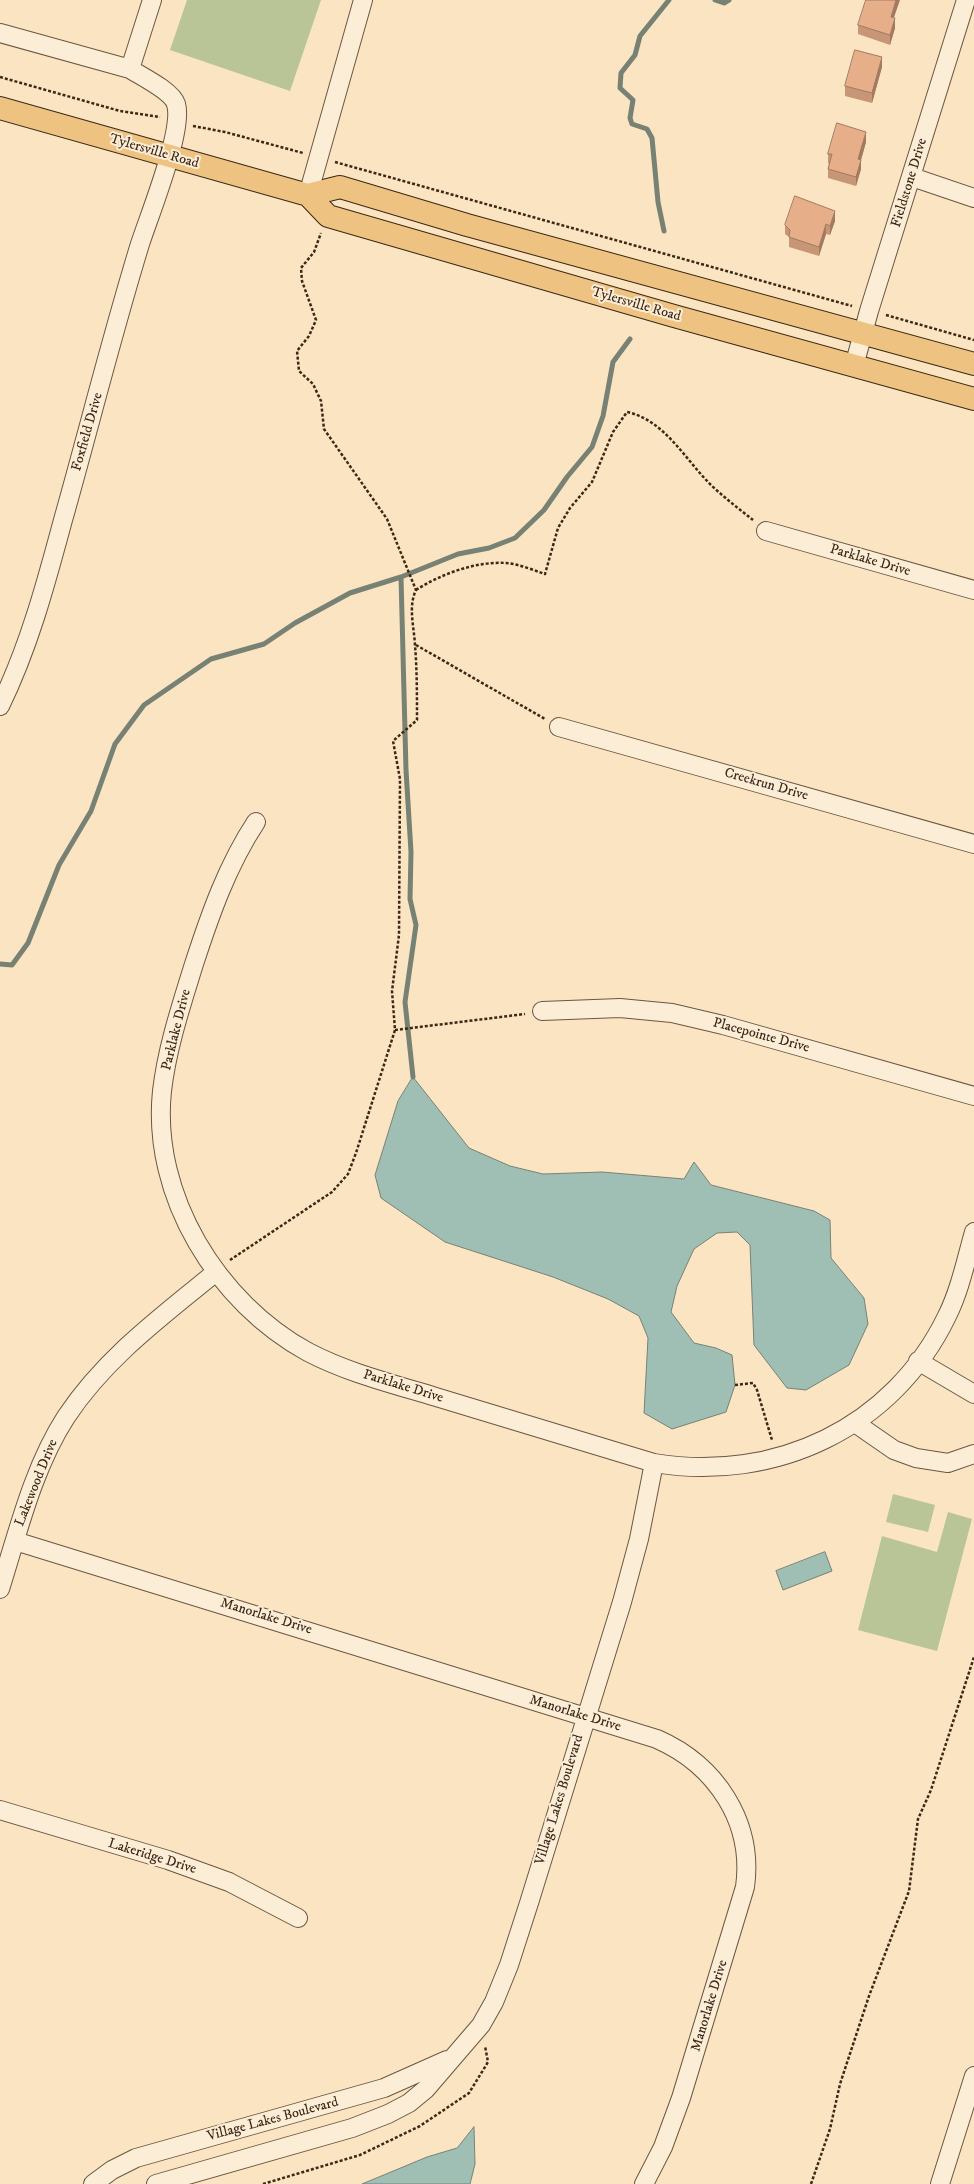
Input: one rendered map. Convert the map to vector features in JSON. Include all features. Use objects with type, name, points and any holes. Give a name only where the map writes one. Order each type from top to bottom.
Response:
[{"type":"main road","name":"Tylersville Road","points":[[0,108],[308,194],[340,187],[603,263],[864,332],[974,364]]},
{"type":"main road","points":[[308,194],[328,216]]},
{"type":"main road","name":"Tylersville Road","points":[[328,216],[974,399]]},
{"type":"street","points":[[130,69],[152,0]]},
{"type":"street","points":[[308,194],[364,0]]},
{"type":"street","name":"Fieldstone Drive","points":[[854,366],[869,311],[966,0]]},
{"type":"street","name":"Foxfield Drive","points":[[0,33],[130,69],[167,93],[176,104],[176,122],[169,156],[140,244],[44,588],[28,641],[0,706]]},
{"type":"street","points":[[912,177],[974,198]]},
{"type":"street","name":"Parklake Drive","points":[[766,531],[974,590]]},
{"type":"street","name":"Creekrun Drive","points":[[558,727],[974,844]]},
{"type":"street","name":"Parklake Drive","points":[[256,822],[229,868],[206,928],[168,1053],[162,1092],[162,1131],[168,1170],[180,1207],[191,1231],[216,1272],[245,1305],[274,1331],[308,1352],[332,1363],[371,1377],[654,1463],[680,1467],[706,1468],[745,1465],[777,1458],[820,1443],[855,1423],[885,1398],[918,1361],[935,1338],[948,1315],[961,1278],[974,1232]]},
{"type":"street","name":"Placepointe Drive","points":[[542,1012],[620,1008],[672,1013],[723,1025],[974,1096]]},
{"type":"street","name":"Lakewood Drive","points":[[0,1589],[42,1463],[66,1417],[89,1386],[120,1352],[216,1272]]},
{"type":"street","points":[[918,1361],[974,1394]]},
{"type":"street","points":[[855,1423],[894,1450],[916,1458],[948,1463],[974,1454]]},
{"type":"street","name":"Village Lakes Boulevard","points":[[156,2184],[352,2128],[388,2114],[409,2103],[426,2089],[481,2025],[494,2002],[509,1965],[586,1717],[639,1539],[654,1463]]},
{"type":"street","name":"Manorlake Drive","points":[[15,1541],[657,1739],[692,1758],[711,1776],[727,1798],[742,1834],[746,1861],[745,1887],[739,1913],[681,2098],[663,2147],[644,2184]]},
{"type":"street","name":"Lakeridge Drive","points":[[0,1810],[168,1860],[229,1882],[298,1918]]},
{"type":"street","name":"Village Lakes Boulevard","points":[[93,2184],[112,2170],[136,2158],[384,2088],[455,2056]]},
{"type":"street","points":[[940,2184],[974,2076]]},
{"type":"path","points":[[0,77],[120,111],[149,114],[176,122],[225,132],[318,157],[974,340]]},
{"type":"path","points":[[328,216],[314,252],[301,268],[302,281],[316,320],[309,336],[297,351],[299,371],[313,384],[321,401],[324,429],[388,519],[416,590]]},
{"type":"path","points":[[216,1272],[230,1260],[332,1192],[348,1174],[395,1030],[392,991],[399,935],[400,779],[393,741],[409,725],[418,720],[412,610],[412,598],[416,590],[436,577],[476,566],[506,563],[545,574],[558,528],[570,508],[592,482],[613,432],[627,412],[640,415],[664,433],[712,486],[766,531]]},
{"type":"path","points":[[415,645],[558,727]]},
{"type":"path","points":[[395,1030],[542,1012]]},
{"type":"path","points":[[735,1385],[753,1383],[757,1390],[777,1458]]},
{"type":"path","points":[[811,2184],[830,2129],[840,2084],[867,2003],[909,1891],[918,1819],[931,1790],[974,1657]]},
{"type":"green space","points":[[187,0],[321,0],[290,91],[170,50]]},
{"type":"green space","points":[[893,1494],[935,1505],[928,1532],[886,1522]]},
{"type":"green space","points":[[948,1512],[972,1519],[937,1651],[858,1630],[882,1536],[937,1552]]},
{"type":"water","points":[[413,1077],[469,1148],[510,1166],[543,1174],[602,1172],[684,1179],[694,1162],[711,1185],[814,1211],[830,1220],[831,1258],[864,1298],[868,1324],[849,1365],[806,1390],[787,1388],[754,1345],[750,1245],[737,1232],[717,1233],[694,1249],[677,1286],[671,1312],[694,1343],[716,1348],[732,1355],[735,1385],[726,1412],[672,1429],[644,1413],[648,1338],[639,1316],[608,1299],[553,1277],[445,1242],[381,1198],[375,1175],[398,1101]]},
{"type":"water","points":[[825,1552],[832,1571],[783,1590],[776,1571]]},
{"type":"water","points":[[474,2127],[475,2164],[470,2184],[362,2184],[427,2157],[457,2148]]},
{"type":"building","points":[[866,0],[896,0],[891,17],[895,18],[890,35],[858,25]]},
{"type":"building","points":[[855,50],[882,57],[872,93],[845,86]]},
{"type":"building","points":[[837,123],[866,132],[858,159],[861,160],[856,177],[828,169],[832,154],[828,154]]},
{"type":"building","points":[[795,196],[835,211],[830,226],[826,224],[819,247],[789,237],[790,230],[785,225]]},
{"type":"waterway","points":[[664,231],[658,202],[652,138],[647,129],[632,124],[630,118],[633,100],[620,88],[621,73],[635,55],[640,36],[669,0]]},
{"type":"waterway","points":[[715,0],[724,3],[729,0]]},
{"type":"waterway","points":[[0,964],[12,965],[28,943],[59,865],[91,811],[115,744],[144,705],[211,659],[264,644],[295,623],[350,593],[401,577],[458,554],[489,548],[515,538],[544,510],[567,477],[592,447],[603,416],[613,362],[630,339]]},
{"type":"waterway","points":[[401,577],[406,770],[411,852],[410,899],[416,925],[405,1002],[413,1077]]}]
